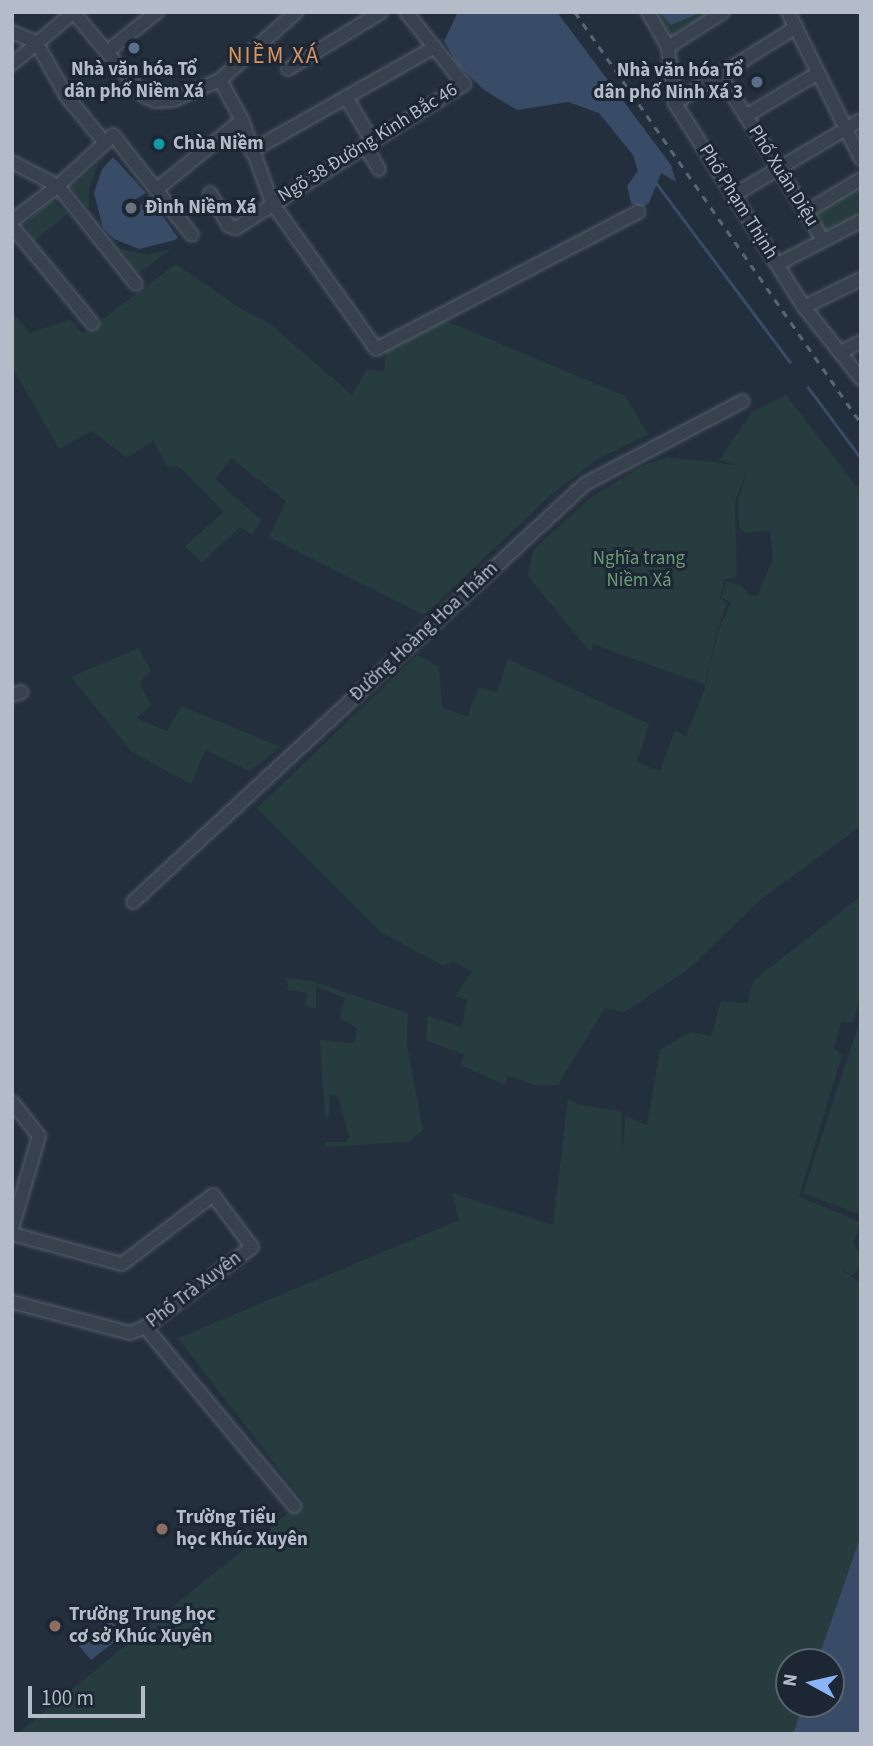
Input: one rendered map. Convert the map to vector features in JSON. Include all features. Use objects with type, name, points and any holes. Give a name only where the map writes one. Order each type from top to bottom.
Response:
[{"type":"street","points":[[108,51],[157,12]]},
{"type":"street","points":[[12,64],[74,13],[149,100],[173,100],[220,80],[296,12]]},
{"type":"street","points":[[288,69],[381,12]]},
{"type":"street","points":[[251,150],[435,47],[406,12]]},
{"type":"street","name":"Phố Phạm Thịnh","points":[[648,12],[668,47],[675,103],[804,307],[861,379]]},
{"type":"street","points":[[668,47],[723,12]]},
{"type":"street","points":[[788,12],[861,159]]},
{"type":"street","points":[[675,103],[796,27]]},
{"type":"street","points":[[12,32],[36,42],[67,97],[105,143]]},
{"type":"street","name":"Ngõ 38 Đường Kinh Bắc 46","points":[[210,193],[232,228],[464,84],[435,47]]},
{"type":"street","points":[[746,116],[818,74]]},
{"type":"street","name":"Phố Xuân Diệu","points":[[721,76],[823,240]]},
{"type":"street","points":[[220,80],[242,120],[272,203],[376,349],[639,212]]},
{"type":"street","points":[[346,97],[379,169]]},
{"type":"street","points":[[157,189],[242,120]]},
{"type":"street","points":[[734,195],[861,120]]},
{"type":"street","points":[[92,323],[12,224],[113,135],[192,235]]},
{"type":"street","points":[[12,162],[58,186],[136,285]]},
{"type":"street","points":[[806,212],[861,178]]},
{"type":"street","points":[[778,264],[861,220]]},
{"type":"street","points":[[804,307],[861,279]]},
{"type":"street","points":[[841,352],[861,342]]},
{"type":"street","name":"Đường Hoàng Hoa Thám","points":[[133,902],[585,484],[743,401]]},
{"type":"street","points":[[12,1102],[39,1136],[12,1229]]},
{"type":"street","name":"Phố Trà Xuyên","points":[[12,1234],[122,1264],[213,1195],[252,1247],[145,1327],[120,1332],[12,1302]]},
{"type":"street","points":[[145,1327],[294,1506]]},
{"type":"green space","points":[[651,12],[717,12],[673,41]]},
{"type":"green space","points":[[98,164],[89,189],[89,209],[71,187]]},
{"type":"green space","points":[[861,185],[861,216],[825,236],[812,214]]},
{"type":"green space","points":[[52,200],[68,213],[34,241],[25,223]]},
{"type":"green space","points":[[121,249],[147,255],[171,249],[139,273]]},
{"type":"green space","points":[[176,264],[238,307],[270,324],[352,395],[367,369],[384,371],[386,348],[444,320],[625,396],[648,435],[596,460],[551,495],[424,615],[269,537],[286,501],[231,458],[215,479],[261,520],[252,535],[240,527],[202,563],[185,546],[224,512],[181,468],[167,466],[153,441],[127,458],[92,431],[59,449],[12,367],[12,312],[30,333],[71,319],[83,334]]},
{"type":"green space","name":"Nghĩa trang Niềm Xá","points":[[786,395],[861,492],[861,826],[760,900],[690,968],[625,1012],[605,1008],[558,1085],[534,1085],[508,1076],[505,1085],[461,1065],[464,1055],[426,1040],[428,1016],[462,1027],[467,1000],[455,996],[472,971],[454,962],[442,965],[382,933],[257,808],[417,655],[439,667],[442,707],[467,717],[479,687],[497,692],[508,659],[649,724],[637,762],[660,771],[675,730],[686,737],[705,688],[718,631],[731,603],[722,597],[726,581],[742,586],[750,596],[758,595],[773,558],[770,530],[745,533],[739,527],[738,501],[748,467],[735,502],[737,578],[725,579],[720,598],[727,603],[717,631],[705,685],[593,644],[590,652],[528,576],[533,550],[590,498],[644,465],[667,457],[737,465],[719,460],[752,412]]},
{"type":"green space","points":[[138,648],[151,670],[140,683],[151,705],[136,718],[167,731],[182,706],[281,747],[249,771],[206,750],[191,784],[132,752],[71,677]]},
{"type":"green space","points":[[861,896],[861,997],[853,1022],[841,1022],[834,1048],[842,1055],[799,1197],[861,1222],[853,1244],[861,1254],[861,1265],[853,1276],[840,1269],[861,1283],[861,1535],[822,1648],[775,1648],[775,1718],[798,1718],[793,1734],[17,1734],[303,1501],[178,1338],[459,1220],[452,1193],[553,1225],[568,1098],[579,1105],[621,1111],[623,1152],[625,1116],[647,1125],[660,1050],[691,1032],[711,1036],[721,1001],[747,1003],[753,981]]},
{"type":"green space","points":[[282,977],[311,981],[408,1013],[407,1045],[423,1130],[408,1142],[325,1147],[325,1142],[347,1142],[349,1136],[337,1095],[330,1095],[329,1117],[325,1118],[320,1040],[354,1043],[357,1028],[339,1018],[345,998],[316,986],[316,1008],[305,1007],[307,993],[287,990],[288,981]]},
{"type":"green space","points":[[861,1017],[861,1215],[803,1193]]},
{"type":"water","points":[[458,12],[557,12],[671,165],[676,182],[661,173],[649,203],[642,208],[631,203],[627,186],[638,171],[633,155],[599,113],[568,102],[517,110],[484,90],[457,64],[444,41]]},
{"type":"water","points":[[662,12],[702,12],[671,25],[661,14]]},
{"type":"water","points":[[113,157],[146,193],[123,207],[131,216],[149,196],[178,238],[139,249],[114,239],[103,228],[94,193],[102,169]]},
{"type":"water","points":[[861,1535],[861,1734],[793,1734],[798,1718],[845,1718],[845,1648],[822,1648]]},
{"type":"water","points":[[111,1620],[123,1635],[91,1660],[79,1646]]},
{"type":"waterway","points":[[654,180],[790,362]]},
{"type":"waterway","points":[[808,387],[861,458]]},
{"type":"railway","points":[[575,12],[861,423]]},
{"type":"place","name":"Nhà văn hóa Tổ dân phố Niềm Xá","points":[[134,48]]},
{"type":"place","name":"Nhà văn hóa Tổ dân phố Ninh Xá 3","points":[[757,82]]},
{"type":"place","name":"Chùa Niềm","points":[[159,144]]},
{"type":"place","name":"Đình Niềm Xá","points":[[131,208]]},
{"type":"place","name":"Trường Tiểu học Khúc Xuyên","points":[[162,1529]]},
{"type":"place","name":"Trường Trung học cơ sở Khúc Xuyên","points":[[55,1626]]},
{"type":"district","name":"NIỀM XÁ","points":[[274,56]]}]
